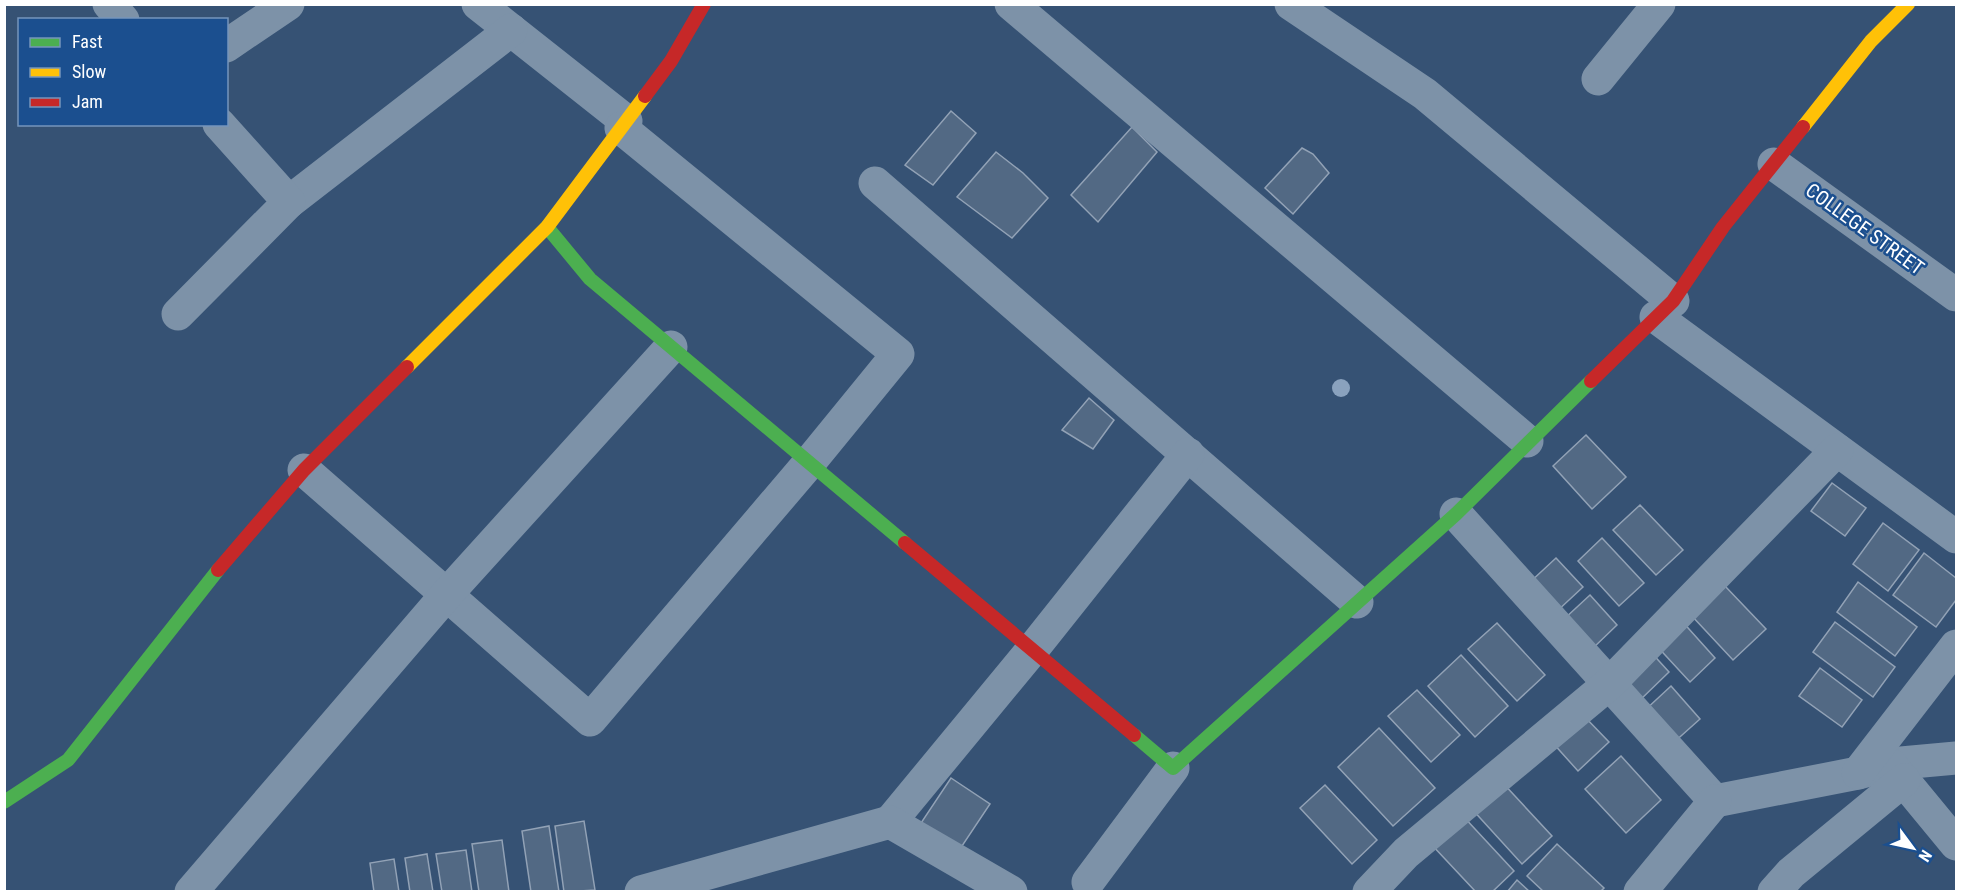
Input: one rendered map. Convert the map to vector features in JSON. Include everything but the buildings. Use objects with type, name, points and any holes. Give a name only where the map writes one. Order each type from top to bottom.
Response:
[{"type":"street","points":[[109,4],[121,18]]},
{"type":"street","points":[[228,45],[288,4]]},
{"type":"street","points":[[304,470],[590,720],[809,463],[898,354],[478,4]]},
{"type":"street","points":[[4,802],[68,760],[214,575],[304,470],[547,227],[671,61],[704,4]]},
{"type":"street","points":[[1011,4],[1527,441]]},
{"type":"street","points":[[1291,4],[1425,94],[1665,309],[1837,450],[1956,537]]},
{"type":"street","points":[[1598,78],[1659,4]]},
{"type":"street","points":[[1087,888],[1173,768],[1456,514],[1527,441],[1665,309],[1723,227],[1871,41],[1904,6]]},
{"type":"street","points":[[178,314],[289,202],[511,30]]},
{"type":"street","points":[[221,126],[289,202]]},
{"type":"street","name":"COLLEGE STREET","points":[[1774,164],[1956,295]]},
{"type":"street","points":[[875,183],[1357,602]]},
{"type":"street","points":[[547,227],[590,279],[1173,768]]},
{"type":"street","points":[[191,891],[447,594],[670,347]]},
{"type":"street","points":[[1369,891],[1406,853],[1609,684],[1837,450]]},
{"type":"street","points":[[641,891],[890,822],[1032,650],[1188,454]]},
{"type":"street","points":[[1456,514],[1715,801]]},
{"type":"street","points":[[1858,773],[1956,646]]},
{"type":"street","points":[[1640,891],[1715,801],[1858,773],[1897,772],[1956,758]]},
{"type":"street","points":[[1897,772],[1956,843]]},
{"type":"street","points":[[1774,891],[1897,772]]},
{"type":"street","points":[[890,822],[1011,891]]},
{"type":"traffic: fast","points":[[547,227],[590,279],[905,543]]},
{"type":"traffic: fast","points":[[1134,735],[1173,768],[1456,514],[1591,381]]},
{"type":"traffic: fast","points":[[4,802],[68,760],[218,570]]},
{"type":"traffic: slow","points":[[1803,127],[1871,41],[1908,4]]},
{"type":"traffic: slow","points":[[407,367],[547,227],[645,96]]},
{"type":"traffic: jam","points":[[645,96],[671,61],[704,4]]},
{"type":"traffic: jam","points":[[1591,381],[1673,301],[1723,227],[1803,127]]},
{"type":"traffic: jam","points":[[218,570],[304,470],[407,367]]},
{"type":"traffic: jam","points":[[905,543],[1134,735]]}]
